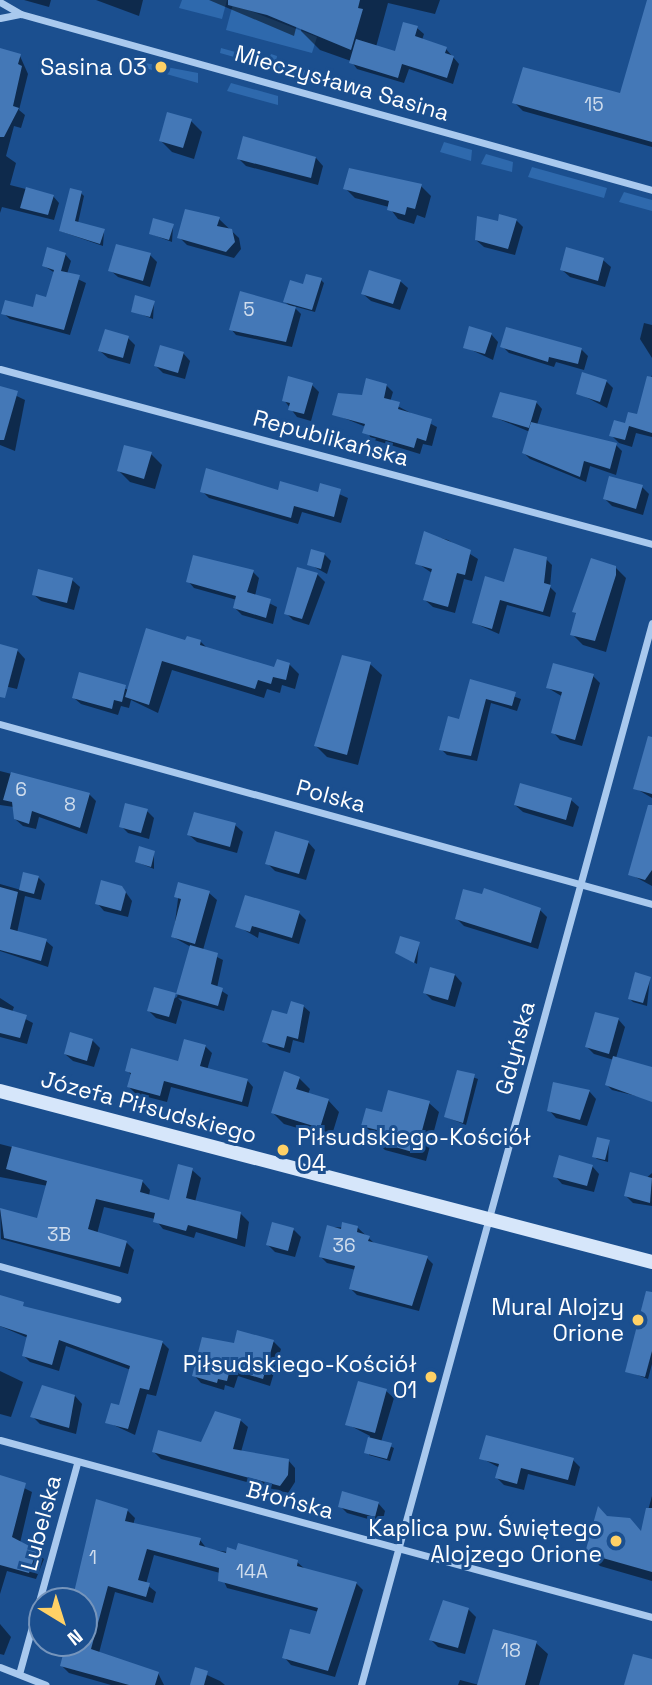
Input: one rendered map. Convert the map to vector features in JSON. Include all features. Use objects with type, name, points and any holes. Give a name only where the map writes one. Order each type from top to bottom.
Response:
[{"type":"street","name":"Mieczysława Sasina","points":[[0,2],[21,14],[652,190]]},
{"type":"street","name":"Mieczysława Sasina","points":[[0,18],[21,14]]},
{"type":"street","name":"Republikańska","points":[[0,369],[652,544]]},
{"type":"street","name":"Gdyńska","points":[[361,1685],[396,1549],[652,623]]},
{"type":"street","name":"Polska","points":[[0,724],[652,904]]},
{"type":"street","name":"Józefa Piłsudskiego","points":[[0,1091],[652,1262]]},
{"type":"street","points":[[0,1266],[117,1299]]},
{"type":"street","name":"Błońska","points":[[0,1440],[652,1617]]},
{"type":"street","name":"Lubelska","points":[[19,1674],[77,1463]]},
{"type":"street","points":[[0,1667],[46,1685]]},
{"type":"shaded area","points":[[182,0],[227,0],[222,19],[179,8]]},
{"type":"shaded area","points":[[233,4],[317,37],[312,53],[226,30]]},
{"type":"shaded area","points":[[221,48],[268,61],[271,54],[277,56],[276,63],[307,71],[305,77],[220,53]]},
{"type":"shaded area","points":[[140,62],[198,73],[198,83],[138,66]]},
{"type":"shaded area","points":[[231,83],[278,96],[278,105],[227,91]]},
{"type":"shaded area","points":[[444,142],[472,150],[471,161],[440,152]]},
{"type":"shaded area","points":[[486,154],[513,162],[512,172],[481,164]]},
{"type":"shaded area","points":[[532,167],[607,188],[604,198],[528,177]]},
{"type":"shaded area","points":[[624,192],[652,200],[652,211],[619,202]]},
{"type":"building","points":[[228,0],[360,0],[358,8],[363,9],[351,50],[267,15],[228,5]]},
{"type":"building","points":[[647,0],[652,0],[652,142],[512,103],[523,67],[620,93]]},
{"type":"building","points":[[403,22],[418,26],[415,36],[447,47],[445,53],[454,56],[447,78],[402,64],[398,78],[349,63],[356,39],[395,51]]},
{"type":"building","points":[[0,48],[21,54],[18,64],[22,66],[13,106],[19,108],[4,137],[0,137]]},
{"type":"building","points":[[167,112],[192,119],[183,148],[159,141]]},
{"type":"building","points":[[243,136],[316,157],[311,178],[237,159]]},
{"type":"building","points":[[349,168],[422,184],[415,209],[407,207],[405,215],[387,210],[389,201],[343,189]]},
{"type":"building","points":[[26,187],[54,195],[48,215],[20,208]]},
{"type":"building","points":[[70,188],[82,191],[75,221],[105,229],[100,244],[59,231]]},
{"type":"building","points":[[185,209],[220,217],[217,226],[232,229],[235,242],[226,252],[177,238]]},
{"type":"building","points":[[499,214],[517,219],[508,249],[475,240],[477,216],[498,221]]},
{"type":"building","points":[[153,218],[174,224],[169,240],[149,234]]},
{"type":"building","points":[[116,244],[151,253],[143,281],[108,271]]},
{"type":"building","points":[[47,247],[66,253],[61,271],[80,275],[64,330],[1,314],[5,300],[33,307],[36,294],[46,297],[54,270],[42,266]]},
{"type":"building","points":[[566,247],[604,258],[598,281],[560,270]]},
{"type":"building","points":[[369,270],[401,280],[393,304],[361,294]]},
{"type":"building","points":[[306,274],[322,278],[312,310],[283,302],[290,280],[303,284]]},
{"type":"building","points":[[240,291],[296,307],[286,342],[229,330]]},
{"type":"building","points":[[135,295],[155,301],[150,317],[131,312]]},
{"type":"building","points":[[469,326],[492,333],[485,354],[463,348]]},
{"type":"building","points":[[506,327],[582,348],[578,364],[549,357],[548,362],[500,347]]},
{"type":"building","points":[[105,329],[129,336],[123,358],[98,351]]},
{"type":"building","points":[[160,345],[184,352],[178,373],[154,366]]},
{"type":"building","points":[[582,372],[607,380],[600,402],[576,394]]},
{"type":"building","points":[[288,376],[313,383],[304,414],[288,410],[290,403],[282,401]]},
{"type":"building","points":[[647,376],[652,377],[652,433],[629,426],[625,440],[609,436],[614,420],[625,423],[628,412],[637,414]]},
{"type":"building","points":[[366,378],[387,384],[384,398],[400,402],[398,409],[432,419],[426,441],[417,438],[414,448],[362,433],[365,424],[332,415],[338,393],[362,395]]},
{"type":"building","points":[[0,386],[18,391],[4,440],[0,440]]},
{"type":"building","points":[[500,392],[537,401],[529,428],[492,417]]},
{"type":"building","points":[[531,422],[617,443],[610,469],[584,461],[580,477],[522,453]]},
{"type":"building","points":[[124,445],[152,452],[144,479],[117,471]]},
{"type":"building","points":[[206,468],[278,490],[280,481],[318,492],[320,483],[341,489],[334,517],[294,506],[291,518],[200,492]]},
{"type":"building","points":[[609,476],[643,485],[636,509],[603,499]]},
{"type":"building","points":[[424,531],[471,550],[465,575],[457,573],[448,607],[423,600],[432,569],[415,564]]},
{"type":"building","points":[[514,548],[547,557],[544,583],[551,585],[543,612],[500,600],[492,629],[472,623],[485,576],[504,582]]},
{"type":"building","points":[[311,549],[325,553],[321,569],[307,565]]},
{"type":"building","points":[[193,555],[254,570],[247,592],[271,599],[266,618],[233,608],[236,596],[186,582]]},
{"type":"building","points":[[591,558],[616,566],[616,575],[595,641],[570,635],[576,613],[572,612]]},
{"type":"building","points":[[297,567],[318,573],[302,619],[284,614]]},
{"type":"building","points":[[38,569],[73,578],[67,603],[32,595]]},
{"type":"building","points":[[146,628],[185,640],[187,636],[201,640],[200,645],[274,667],[277,659],[290,663],[286,680],[273,677],[271,684],[258,680],[255,689],[162,661],[149,705],[125,697]]},
{"type":"building","points":[[0,644],[18,649],[5,698],[0,697]]},
{"type":"building","points":[[342,655],[371,662],[347,755],[314,746]]},
{"type":"building","points":[[553,663],[594,674],[575,740],[551,733],[562,692],[546,688]]},
{"type":"building","points":[[79,672],[126,685],[122,702],[114,700],[112,709],[72,698]]},
{"type":"building","points":[[470,679],[516,692],[512,706],[486,699],[471,756],[439,750],[448,716],[459,719]]},
{"type":"building","points":[[648,736],[652,737],[652,794],[633,789]]},
{"type":"building","points":[[11,772],[90,793],[80,828],[32,811],[29,824],[14,819],[12,802],[3,800]]},
{"type":"building","points":[[520,783],[572,798],[566,820],[514,805]]},
{"type":"building","points":[[125,803],[148,809],[141,833],[119,827]]},
{"type":"building","points":[[648,805],[652,805],[652,870],[645,880],[628,875]]},
{"type":"building","points":[[194,812],[236,823],[230,847],[187,835]]},
{"type":"building","points":[[275,831],[309,841],[299,874],[265,864]]},
{"type":"building","points":[[139,846],[155,851],[151,867],[135,862]]},
{"type":"building","points":[[23,872],[39,876],[34,894],[19,890]]},
{"type":"building","points":[[101,880],[122,886],[126,892],[121,911],[95,904]]},
{"type":"building","points":[[178,882],[210,891],[195,944],[171,937],[181,899],[174,897]]},
{"type":"building","points":[[0,887],[18,892],[10,929],[47,939],[41,961],[0,950]]},
{"type":"building","points":[[484,888],[541,908],[531,943],[455,919],[463,889],[482,894]]},
{"type":"building","points":[[245,895],[300,911],[292,938],[252,926],[250,932],[235,927]]},
{"type":"building","points":[[400,936],[420,942],[414,963],[395,953]]},
{"type":"building","points":[[190,945],[218,953],[211,984],[223,988],[218,1006],[176,994]]},
{"type":"building","points":[[430,967],[455,974],[448,1000],[423,993]]},
{"type":"building","points":[[635,972],[651,977],[643,1003],[628,999]]},
{"type":"building","points":[[154,987],[176,993],[169,1017],[147,1011]]},
{"type":"building","points":[[291,1001],[304,1005],[298,1039],[287,1036],[284,1048],[262,1042],[272,1010],[287,1014]]},
{"type":"building","points":[[0,1007],[27,1015],[20,1038],[0,1033]]},
{"type":"building","points":[[595,1012],[619,1018],[609,1054],[585,1047]]},
{"type":"building","points":[[70,1032],[93,1039],[87,1061],[64,1054]]},
{"type":"building","points":[[184,1039],[206,1045],[200,1066],[248,1079],[242,1102],[164,1081],[160,1096],[127,1087],[131,1073],[125,1071],[131,1048],[178,1061]]},
{"type":"building","points":[[613,1056],[652,1067],[652,1102],[605,1085]]},
{"type":"building","points":[[457,1070],[475,1074],[463,1123],[444,1117]]},
{"type":"building","points":[[284,1071],[300,1077],[296,1089],[329,1099],[320,1128],[271,1113]]},
{"type":"building","points":[[553,1082],[590,1090],[580,1120],[547,1111]]},
{"type":"building","points":[[388,1090],[430,1101],[416,1153],[374,1141],[377,1130],[361,1126],[366,1108],[382,1112]]},
{"type":"building","points":[[597,1137],[610,1140],[605,1160],[592,1157]]},
{"type":"building","points":[[12,1146],[143,1180],[140,1192],[169,1200],[178,1164],[193,1168],[186,1198],[241,1212],[237,1239],[188,1225],[186,1231],[153,1222],[155,1213],[96,1199],[88,1229],[127,1241],[120,1267],[4,1238],[0,1208],[37,1218],[47,1181],[6,1169]]},
{"type":"building","points":[[559,1155],[593,1165],[587,1186],[553,1177]]},
{"type":"building","points":[[630,1172],[652,1178],[650,1203],[624,1196]]},
{"type":"building","points":[[272,1222],[294,1228],[288,1251],[266,1245]]},
{"type":"building","points":[[342,1222],[358,1226],[357,1232],[370,1236],[368,1241],[428,1256],[412,1306],[349,1289],[355,1266],[319,1257],[327,1225],[341,1229]]},
{"type":"building","points":[[646,1291],[652,1292],[652,1351],[645,1377],[625,1372]]},
{"type":"building","points":[[0,1295],[24,1302],[23,1306],[163,1341],[149,1390],[140,1388],[128,1429],[105,1423],[111,1403],[119,1405],[130,1366],[59,1340],[52,1365],[22,1356],[27,1335],[0,1326]]},
{"type":"building","points":[[237,1330],[274,1340],[263,1379],[230,1369],[227,1381],[218,1379],[217,1383],[192,1376],[202,1337],[234,1343]]},
{"type":"building","points":[[358,1381],[387,1389],[375,1433],[345,1425]]},
{"type":"building","points":[[42,1385],[75,1395],[69,1428],[30,1417]]},
{"type":"building","points":[[215,1411],[241,1419],[233,1449],[289,1459],[288,1475],[280,1486],[152,1452],[158,1430],[201,1442]]},
{"type":"building","points":[[486,1435],[574,1458],[568,1480],[521,1468],[517,1484],[495,1478],[499,1464],[479,1459]]},
{"type":"building","points":[[368,1437],[392,1443],[387,1459],[364,1453]]},
{"type":"building","points":[[0,1475],[26,1483],[12,1537],[37,1550],[29,1573],[0,1565]]},
{"type":"building","points":[[342,1491],[379,1502],[375,1517],[338,1507]]},
{"type":"building","points":[[96,1499],[128,1509],[125,1521],[201,1538],[199,1545],[226,1553],[227,1547],[236,1550],[238,1543],[298,1560],[297,1566],[357,1582],[328,1671],[282,1658],[290,1629],[310,1634],[318,1608],[218,1581],[219,1568],[147,1549],[138,1580],[150,1583],[146,1597],[108,1586],[98,1623],[98,1587],[75,1587]]},
{"type":"building","points":[[598,1506],[607,1516],[630,1518],[641,1531],[646,1508],[652,1508],[652,1572],[585,1553]]},
{"type":"building","points":[[443,1600],[469,1608],[458,1648],[429,1640]]},
{"type":"building","points":[[493,1629],[537,1641],[525,1685],[477,1685]]},
{"type":"building","points":[[98,1651],[159,1672],[155,1685],[129,1685],[60,1666],[62,1657],[98,1657]]},
{"type":"building","points":[[633,1654],[652,1659],[652,1685],[624,1685]]},
{"type":"building","points":[[195,1667],[208,1671],[204,1685],[190,1685]]},
{"type":"place","name":"Sasina 03","points":[[161,67]]},
{"type":"place","name":"Piłsudskiego-Kościół 04","points":[[283,1150]]},
{"type":"place","name":"Mural Alojzy Orione","points":[[638,1320]]},
{"type":"place","name":"Piłsudskiego-Kościół 01","points":[[431,1377]]},
{"type":"place","name":"Kaplica pw. Świętego Alojzego Orione","points":[[616,1541]]}]
